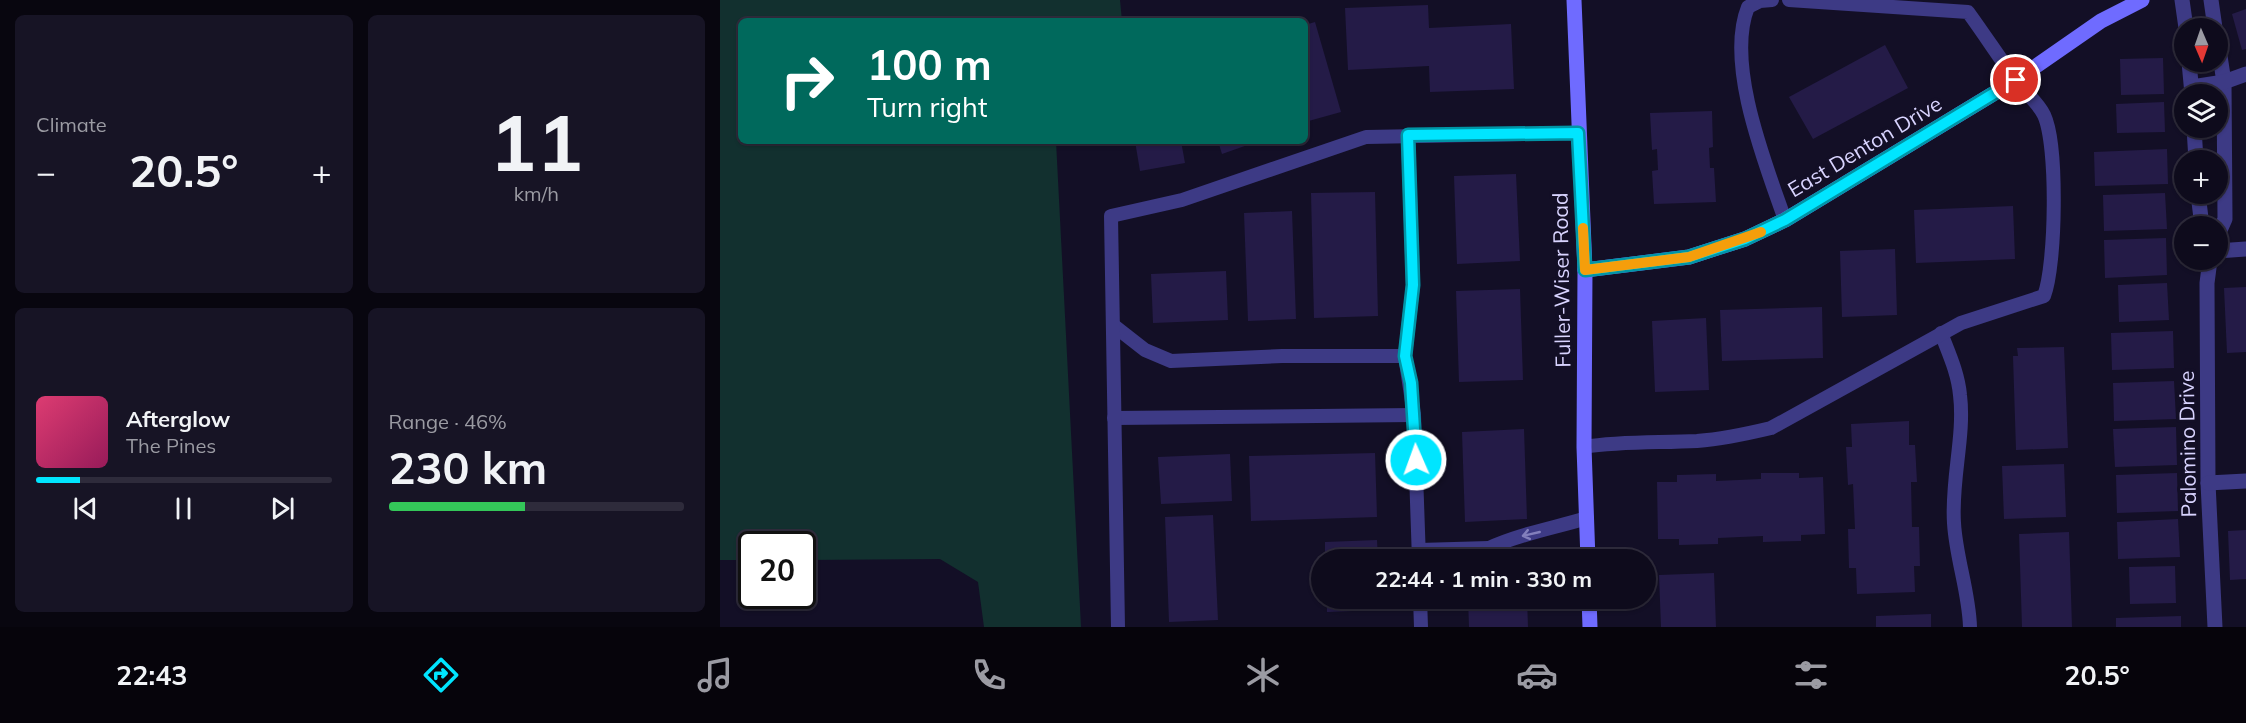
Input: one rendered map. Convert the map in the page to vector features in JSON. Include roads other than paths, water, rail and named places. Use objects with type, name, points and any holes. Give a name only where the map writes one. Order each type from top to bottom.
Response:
[{"type":"street","name":"Fuller-Wiser Road","points":[[1574,0],[1585,270],[1584,447],[1588,549]]},
{"type":"street","name":"East Denton Drive","points":[[1585,270],[1689,257],[1745,239],[1785,220],[2016,80],[2101,21],[2142,0]]},
{"type":"street","points":[[2182,0],[2185,18]]},
{"type":"street","points":[[2211,0],[2214,18]]},
{"type":"street","points":[[2222,72],[2224,216]]},
{"type":"street","points":[[2217,84],[2246,74]]},
{"type":"street","points":[[2228,250],[2246,249]]},
{"type":"street","name":"Palomino Drive","points":[[2209,270],[2208,483],[2215,627]]},
{"type":"street","points":[[2208,483],[2246,481]]},
{"type":"street","points":[[1589,609],[1590,627]]},
{"type":"lane","points":[[1772,0],[1760,1],[1748,7],[1743,20],[1743,76],[1757,138],[1785,220]]},
{"type":"lane","points":[[1584,447],[1617,442],[1697,441],[1737,436],[1771,428],[1819,404],[1961,323],[2032,302],[2044,296],[2050,280],[2053,234],[2050,148],[2044,115],[2016,80],[1967,6],[1789,0]]},
{"type":"lane","points":[[1118,627],[1111,216],[1182,200],[1366,137],[1578,133]]},
{"type":"lane","points":[[1408,135],[1413,285],[1405,356],[1414,415],[1419,549]]},
{"type":"lane","points":[[1113,325],[1145,350],[1171,361],[1405,356]]},
{"type":"lane","points":[[1941,333],[1958,378],[1960,398],[1954,473],[1954,524],[1970,627]]},
{"type":"lane","points":[[1114,418],[1414,415]]},
{"type":"lane","points":[[1479,549],[1587,518]]},
{"type":"lane","points":[[1420,609],[1421,627]]}]
